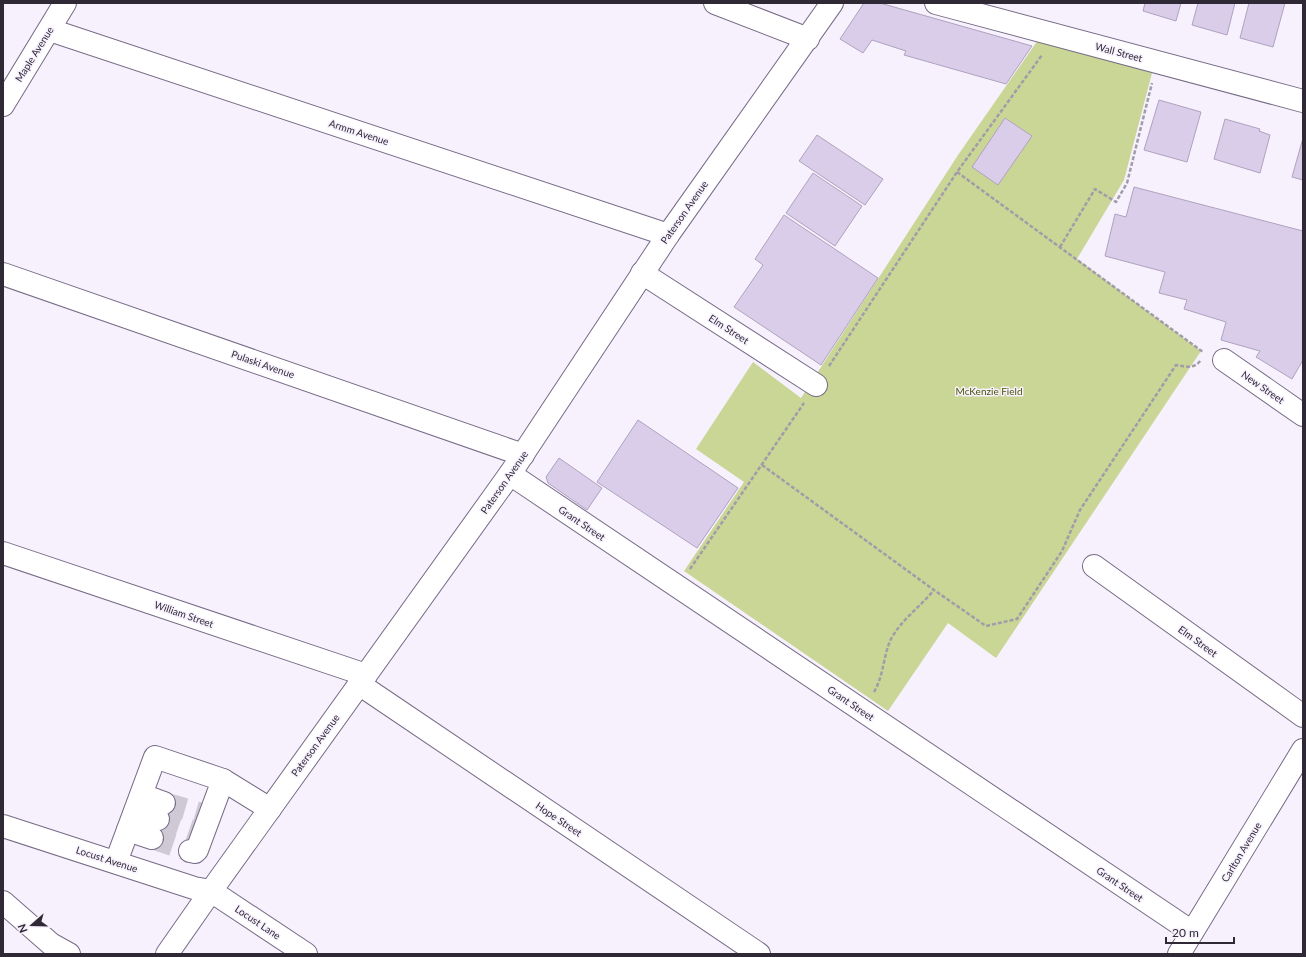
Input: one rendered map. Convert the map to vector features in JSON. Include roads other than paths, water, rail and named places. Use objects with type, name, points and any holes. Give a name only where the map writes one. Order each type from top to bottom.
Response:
[{"type":"street","name":"Maple Avenue","points":[[3,105],[50,30],[65,3]]},
{"type":"street","points":[[715,3],[808,39]]},
{"type":"street","name":"Paterson Avenue","points":[[167,954],[524,455],[668,234],[808,39],[832,3]]},
{"type":"street","name":"Wall Street","points":[[936,3],[1303,100]]},
{"type":"street","name":"Armm Avenue","points":[[50,30],[668,234]]},
{"type":"street","name":"Elm Street","points":[[642,273],[816,385]]},
{"type":"street","name":"Pulaski Avenue","points":[[3,274],[524,455]]},
{"type":"street","name":"New Street","points":[[1224,360],[1303,415]]},
{"type":"street","name":"Grant Street","points":[[510,474],[1192,932]]},
{"type":"street","name":"William Street","points":[[3,553],[363,679]]},
{"type":"street","name":"Elm Street","points":[[1094,566],[1303,716]]},
{"type":"street","name":"Hope Street","points":[[363,679],[759,954]]},
{"type":"street","name":"Carlton Avenue","points":[[1179,954],[1303,750]]},
{"type":"street","points":[[116,862],[155,757],[223,780],[270,809]]},
{"type":"street","points":[[200,830],[223,780]]},
{"type":"street","points":[[135,812],[158,820],[135,812]]},
{"type":"street","name":"Locust Avenue","points":[[3,826],[194,888],[211,891]]},
{"type":"street","name":"Locust Lane","points":[[211,891],[306,954]]},
{"type":"street","points":[[3,902],[51,944],[68,954]]},
{"type":"tunnel","points":[[164,803],[202,814]]},
{"type":"tunnel","points":[[158,819],[198,833]]},
{"type":"tunnel","points":[[152,838],[190,851]]},
{"type":"park label","name":"McKenzie Field","points":[[989,391]]}]
